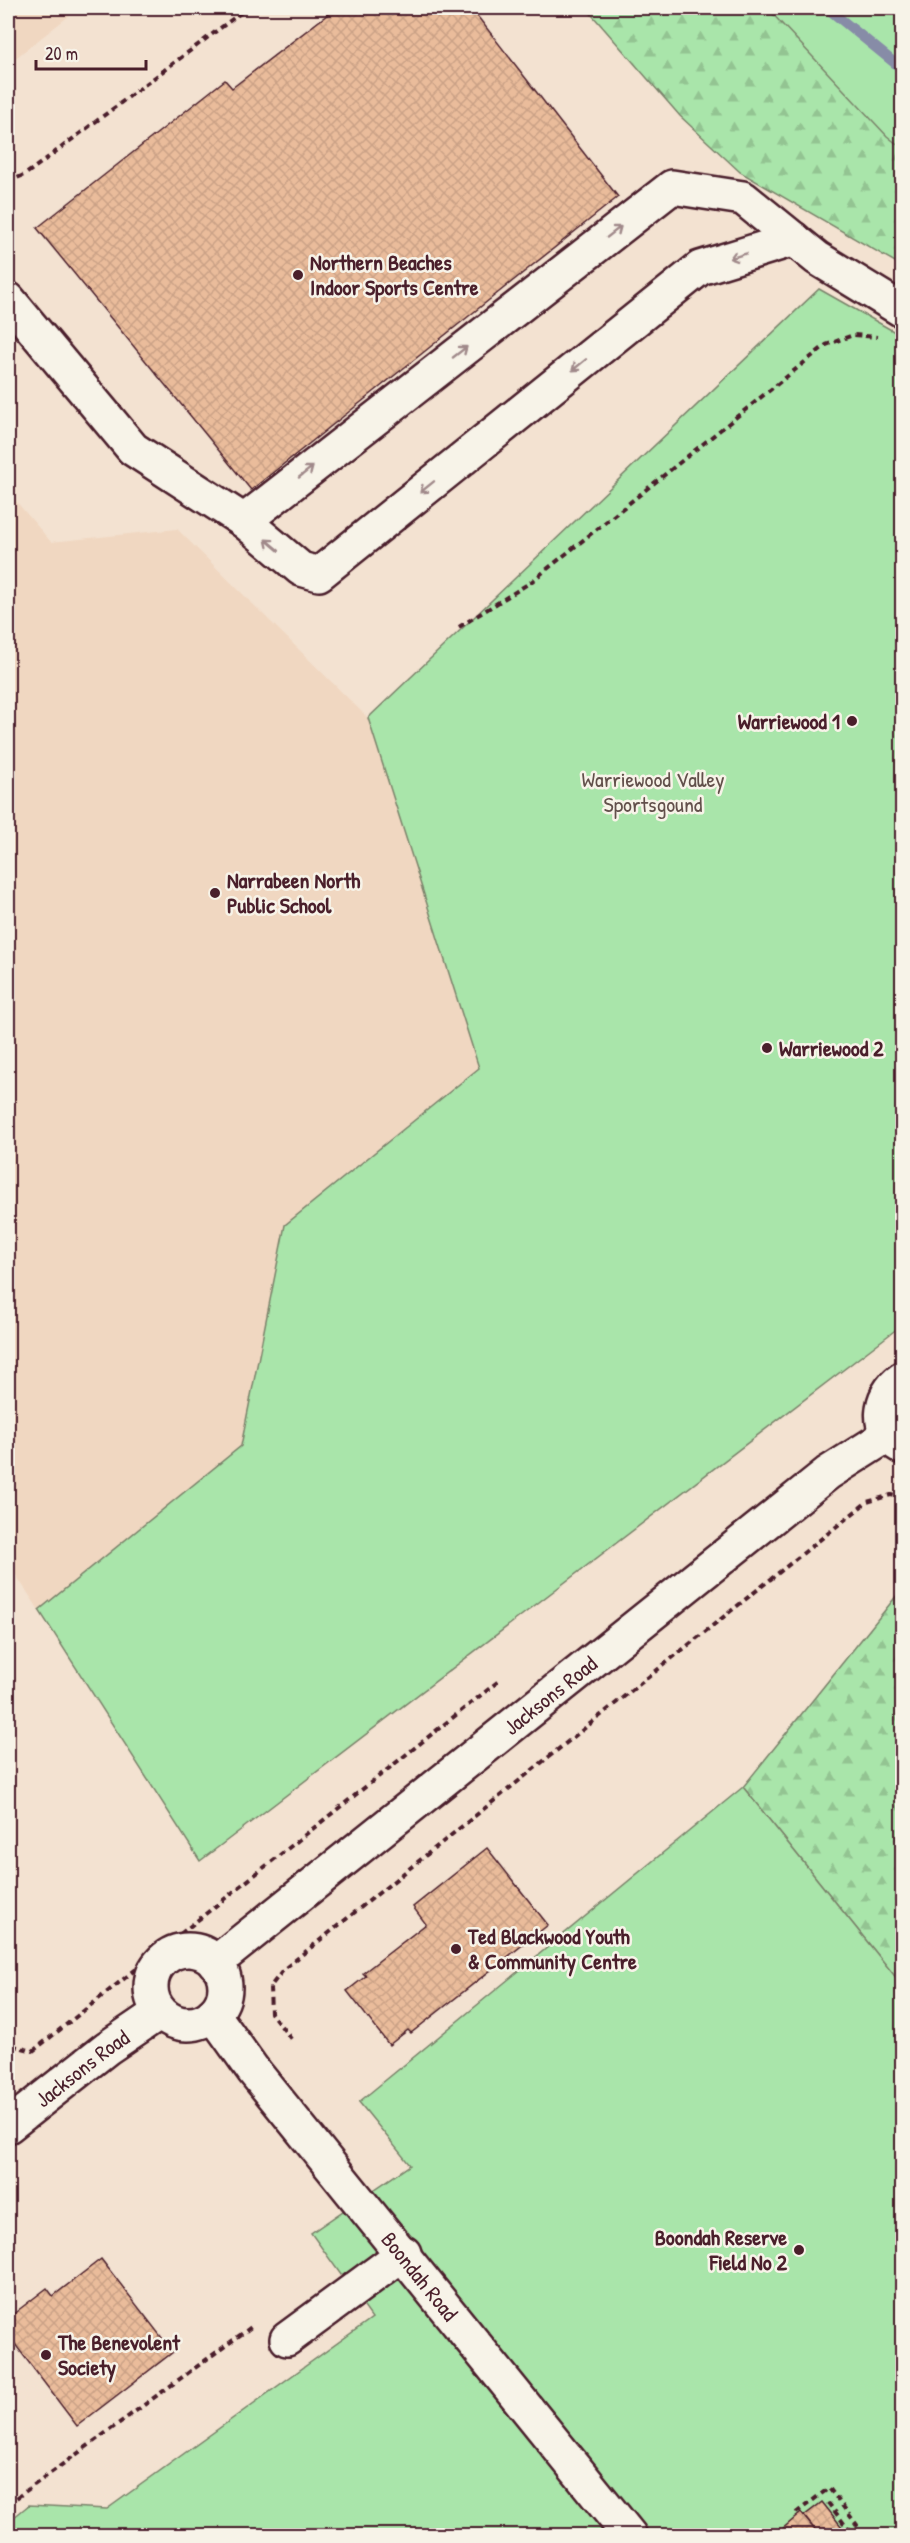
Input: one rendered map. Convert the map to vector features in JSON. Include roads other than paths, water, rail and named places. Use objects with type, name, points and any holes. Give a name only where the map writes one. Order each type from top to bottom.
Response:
[{"type":"street","points":[[244,521],[672,187],[743,198],[817,258],[903,310]]},
{"type":"street","points":[[8,299],[133,449],[244,521],[301,568],[319,574],[700,268],[794,239]]},
{"type":"street","points":[[895,1441],[882,1422],[882,1408],[886,1395],[903,1379]]},
{"type":"street","name":"Jacksons Road","points":[[215,1963],[828,1473],[895,1441]]},
{"type":"street","points":[[182,1951],[205,1955],[215,1963],[222,1973],[225,1986],[224,1998],[213,2014],[203,2021],[190,2024],[170,2020],[160,2012],[152,1997],[151,1984],[160,1963],[182,1951]]},
{"type":"street","name":"Jacksons Road","points":[[9,2122],[107,2048],[160,2012]]},
{"type":"street","name":"Boondah Road","points":[[213,2014],[253,2070],[404,2253],[630,2535]]},
{"type":"street","points":[[287,2339],[404,2253]]},
{"type":"waterway","points":[[827,8],[902,69]]},
{"type":"place","name":"Northern Beaches Indoor Sports Centre","points":[[298,275]]},
{"type":"place","name":"Warriewood 1","points":[[852,721]]},
{"type":"place","name":"Narrabeen North Public School","points":[[215,893]]},
{"type":"place","name":"Warriewood 2","points":[[767,1048]]},
{"type":"place","name":"Ted Blackwood Youth & Community Centre","points":[[456,1949]]},
{"type":"place","name":"Boondah Reserve Field No 2","points":[[799,2250]]},
{"type":"place","name":"The Benevolent Society","points":[[46,2355]]},
{"type":"park label","name":"Warriewood Valley Sportsgound","points":[[653,792]]}]
